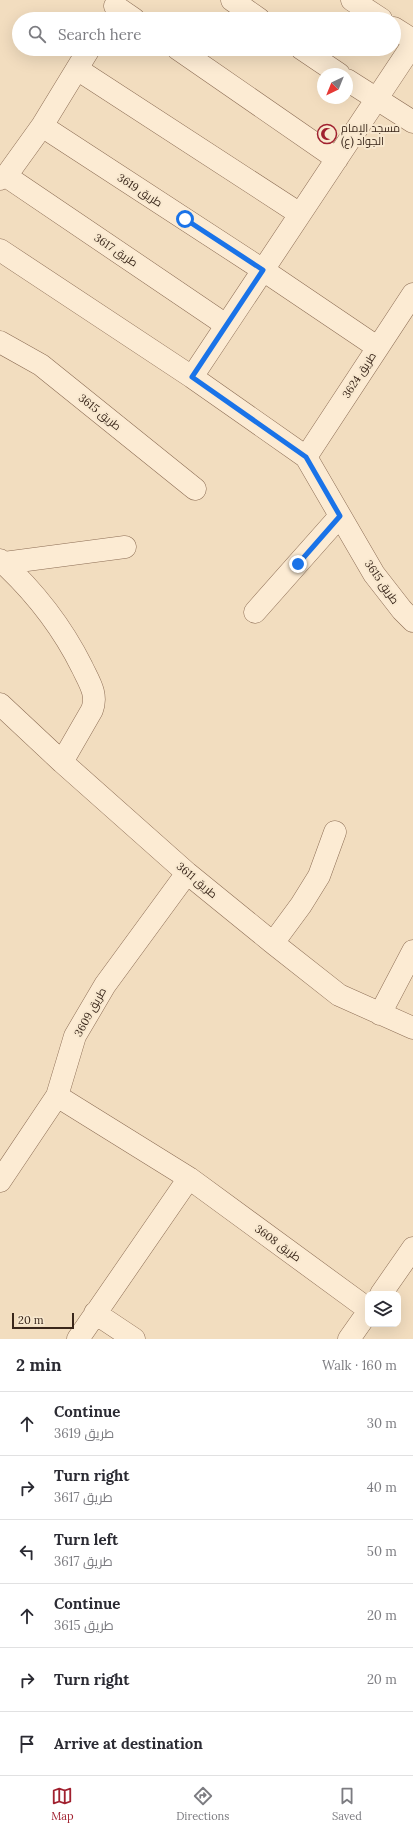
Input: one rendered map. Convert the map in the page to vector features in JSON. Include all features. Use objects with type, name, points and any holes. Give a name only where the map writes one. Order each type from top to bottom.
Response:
[{"type":"street","points":[[232,0],[249,12]]},
{"type":"street","points":[[352,0],[370,12]]},
{"type":"street","points":[[401,32],[413,40]]},
{"type":"street","points":[[192,377],[413,44]]},
{"type":"street","points":[[3,177],[42,126],[85,56]]},
{"type":"street","points":[[188,56],[337,159]]},
{"type":"street","points":[[312,56],[330,68]]},
{"type":"street","points":[[77,69],[300,214]]},
{"type":"street","points":[[353,84],[413,122]]},
{"type":"street","name":"طريق 3619","points":[[42,126],[263,270],[377,347]]},
{"type":"street","name":"طريق 3617","points":[[3,177],[226,325]]},
{"type":"street","points":[[0,250],[192,377],[306,457]]},
{"type":"street","name":"طريق 3624","points":[[306,457],[413,294]]},
{"type":"street","name":"طريق 3615","points":[[0,342],[41,365],[195,489]]},
{"type":"street","name":"طريق 3615","points":[[306,457],[374,574],[402,610],[413,621]]},
{"type":"street","points":[[255,612],[340,516]]},
{"type":"street","points":[[2,562],[125,547]]},
{"type":"street","points":[[2,562],[47,608],[64,634],[92,688],[94,703],[92,710],[62,762]]},
{"type":"street","name":"طريق 3611","points":[[0,704],[62,762],[187,873],[273,944],[339,995],[413,1028]]},
{"type":"street","points":[[273,944],[301,905],[319,876],[335,832]]},
{"type":"street","name":"طريق 3609","points":[[0,1181],[6,1157],[57,1096],[75,1036],[105,984],[187,873]]},
{"type":"street","points":[[380,1014],[413,951]]},
{"type":"street","name":"طريق 3608","points":[[57,1096],[189,1178],[365,1307]]},
{"type":"street","points":[[78,1339],[189,1178]]},
{"type":"street","points":[[383,1291],[413,1248]]},
{"type":"street","points":[[95,1313],[134,1339]]},
{"type":"street","points":[[349,1339],[365,1316]]},
{"type":"place","name":"مسجد الإمام الجواد (ع)","points":[[327,134]]},
{"type":"route","points":[[185,219],[263,270],[192,377],[306,457],[340,516],[298,564]]}]
